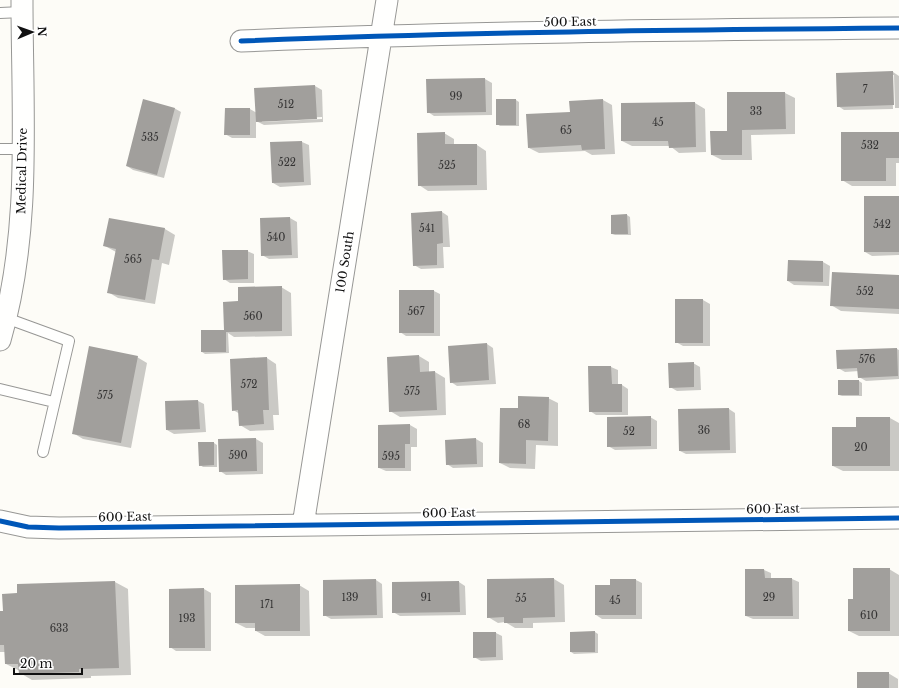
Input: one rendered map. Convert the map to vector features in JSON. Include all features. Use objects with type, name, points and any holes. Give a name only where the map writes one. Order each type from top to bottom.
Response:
[{"type":"street","name":"100 South","points":[[303,525],[387,0]]},
{"type":"street","name":"Medical Drive","points":[[0,340],[13,290],[20,234],[23,149],[22,6]]},
{"type":"street","name":"500 East","points":[[241,41],[381,36],[661,30],[899,28]]},
{"type":"street","name":"600 East","points":[[0,521],[28,526],[59,528],[899,518]]},
{"type":"lane","points":[[0,13],[22,6]]},
{"type":"lane","points":[[0,149],[23,149]]},
{"type":"lane","points":[[6,318],[69,341],[43,452]]},
{"type":"lane","points":[[0,389],[54,402]]},
{"type":"building","points":[[893,71],[894,105],[837,107],[836,73]]},
{"type":"building","points":[[485,78],[486,112],[427,113],[426,79]]},
{"type":"building","points":[[315,85],[317,119],[256,122],[254,88]]},
{"type":"building","points":[[727,92],[785,92],[786,129],[742,130],[742,155],[711,155],[710,131],[727,131]]},
{"type":"building","points":[[143,99],[175,108],[157,175],[126,166]]},
{"type":"building","points":[[496,99],[516,99],[516,125],[496,125]]},
{"type":"building","points":[[603,99],[605,149],[582,150],[581,145],[528,148],[526,114],[570,112],[569,101]]},
{"type":"building","points":[[695,102],[696,147],[669,148],[668,141],[621,141],[621,103]]},
{"type":"building","points":[[225,108],[250,108],[250,135],[224,135]]},
{"type":"building","points":[[445,132],[445,144],[477,144],[477,185],[418,186],[417,133]]},
{"type":"building","points":[[841,132],[899,132],[899,158],[886,158],[886,181],[841,181]]},
{"type":"building","points":[[302,141],[304,182],[272,183],[270,142]]},
{"type":"building","points":[[864,196],[899,196],[899,252],[864,252]]},
{"type":"building","points":[[442,211],[443,243],[437,244],[437,265],[413,266],[411,213]]},
{"type":"building","points":[[627,214],[628,234],[611,234],[611,215]]},
{"type":"building","points":[[290,217],[292,255],[261,256],[260,218]]},
{"type":"building","points":[[109,218],[165,228],[159,260],[152,259],[145,300],[107,293],[116,249],[103,246]]},
{"type":"building","points":[[222,250],[248,250],[248,279],[223,280]]},
{"type":"building","points":[[788,260],[823,261],[823,282],[787,281]]},
{"type":"building","points":[[832,272],[899,275],[899,309],[830,306]]},
{"type":"building","points":[[282,286],[282,331],[226,332],[226,352],[201,352],[201,330],[224,330],[223,302],[238,301],[238,287]]},
{"type":"building","points":[[399,290],[434,290],[434,333],[399,333]]},
{"type":"building","points":[[675,299],[703,299],[703,343],[675,343]]},
{"type":"building","points":[[487,343],[489,380],[450,383],[448,346]]},
{"type":"building","points":[[89,346],[138,356],[121,443],[72,434]]},
{"type":"building","points":[[897,348],[898,376],[858,378],[857,368],[837,369],[836,350]]},
{"type":"building","points":[[419,355],[420,372],[435,371],[437,410],[389,412],[387,357]]},
{"type":"building","points":[[267,357],[269,410],[263,410],[264,424],[239,426],[238,410],[232,411],[230,359]]},
{"type":"building","points":[[694,362],[694,387],[669,388],[668,363]]},
{"type":"building","points":[[588,366],[611,366],[612,384],[622,384],[622,412],[589,412]]},
{"type":"building","points":[[838,380],[859,380],[859,395],[838,395]]},
{"type":"building","points":[[518,396],[549,397],[548,441],[526,440],[526,464],[499,463],[500,408],[518,408]]},
{"type":"building","points":[[198,400],[200,429],[166,430],[165,401]]},
{"type":"building","points":[[729,408],[730,450],[679,451],[678,409]]},
{"type":"building","points":[[651,416],[651,446],[607,447],[607,417]]},
{"type":"building","points":[[856,417],[890,417],[890,466],[832,466],[832,427],[856,427]]},
{"type":"building","points":[[410,424],[410,444],[405,444],[405,468],[378,468],[378,425]]},
{"type":"building","points":[[256,438],[257,471],[219,472],[218,439]]},
{"type":"building","points":[[476,438],[477,464],[446,465],[445,440]]},
{"type":"building","points":[[198,442],[214,442],[214,465],[199,466]]},
{"type":"building","points":[[853,568],[890,568],[890,631],[848,631],[848,599],[853,599]]},
{"type":"building","points":[[745,569],[764,569],[765,578],[792,578],[793,616],[745,616]]},
{"type":"building","points":[[554,578],[555,617],[523,618],[523,623],[504,623],[504,617],[487,618],[487,579]]},
{"type":"building","points":[[376,579],[377,615],[323,616],[323,580]]},
{"type":"building","points":[[610,579],[636,579],[636,615],[595,615],[595,585],[610,585]]},
{"type":"building","points":[[115,581],[119,668],[79,669],[79,672],[19,674],[18,664],[5,664],[4,645],[0,645],[0,611],[3,611],[2,594],[17,593],[17,584]]},
{"type":"building","points":[[459,581],[460,612],[392,613],[392,582]]},
{"type":"building","points":[[300,584],[300,631],[255,631],[255,623],[235,623],[235,585]]},
{"type":"building","points":[[204,588],[205,648],[169,648],[169,589]]},
{"type":"building","points":[[595,631],[595,652],[570,652],[570,632]]},
{"type":"building","points":[[473,632],[496,632],[496,657],[473,658]]},
{"type":"building","points":[[857,672],[889,672],[889,688],[857,688]]},
{"type":"cycle path","points":[[241,41],[488,33],[899,28]]},
{"type":"cycle path","points":[[0,521],[28,527],[59,528],[899,518]]}]
